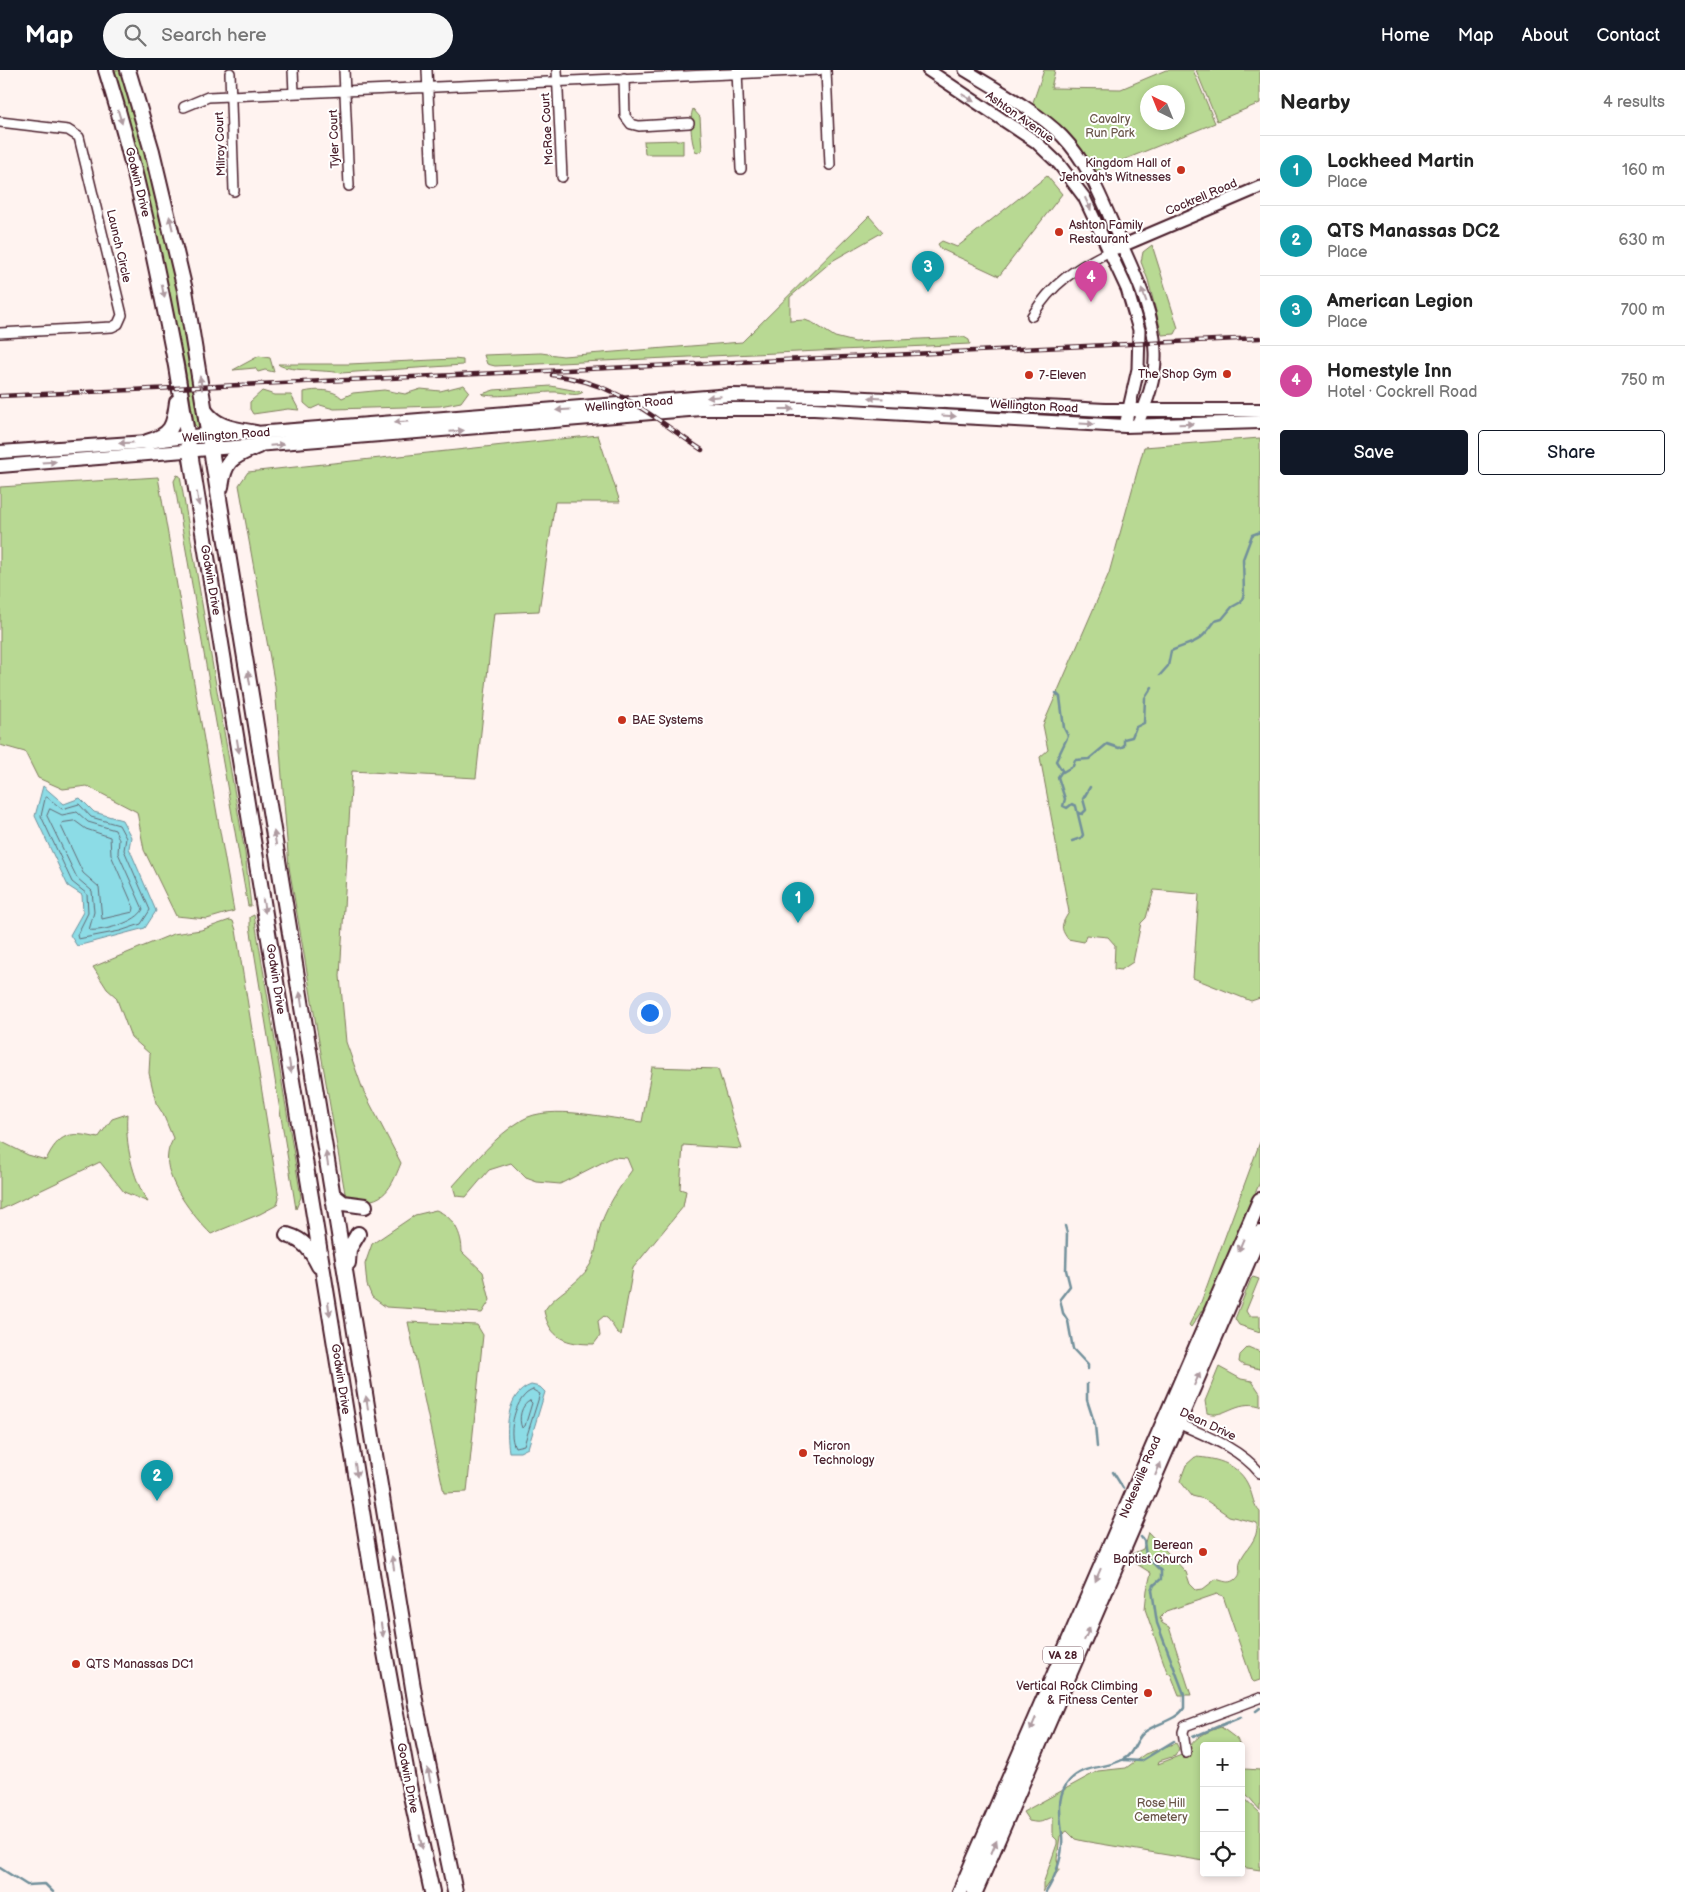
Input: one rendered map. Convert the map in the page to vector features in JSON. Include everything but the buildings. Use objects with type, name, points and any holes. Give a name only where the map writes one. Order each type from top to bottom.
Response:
[{"type":"main road","name":"Godwin Drive","points":[[106,70],[134,165],[153,245],[179,386],[398,1729],[432,1892]]},
{"type":"main road","name":"Godwin Drive","points":[[128,70],[170,222],[185,290],[416,1706],[455,1892]]},
{"type":"main road","points":[[147,442],[163,436],[172,427],[179,386]]},
{"type":"main road","name":"Wellington Road","points":[[0,452],[147,442],[189,444],[211,448],[257,440],[731,395],[828,396],[1130,411],[1260,410]]},
{"type":"main road","name":"Wellington Road","points":[[0,466],[189,444],[209,434],[257,440],[701,409],[814,410],[1131,426],[1260,422]]},
{"type":"main road","points":[[205,411],[215,422],[257,440]]},
{"type":"main road","points":[[219,497],[227,463],[231,458],[257,440]]},
{"type":"main road","points":[[333,1195],[343,1204],[366,1206]]},
{"type":"main road","name":"Nokesville Road","points":[[975,1892],[1259,1207]]},
{"type":"main road","name":"Nokesville Road","points":[[960,1892],[1172,1420],[1260,1233]]},
{"type":"main road","points":[[346,1279],[349,1249],[358,1234]]},
{"type":"main road","points":[[287,1235],[296,1238],[308,1246],[324,1277]]},
{"type":"street","points":[[292,70],[294,93]]},
{"type":"street","name":"Tyler Court","points":[[344,70],[349,186]]},
{"type":"street","points":[[427,70],[432,182]]},
{"type":"street","name":"McRae Court","points":[[557,70],[562,177]]},
{"type":"street","points":[[184,107],[206,97],[624,78],[639,74],[819,70]]},
{"type":"street","points":[[826,70],[830,165]]},
{"type":"street","name":"Ashton Avenue","points":[[928,70],[1036,142],[1059,164],[1084,197],[1133,304],[1139,330],[1139,367],[1130,411],[1131,426]]},
{"type":"street","name":"Ashton Avenue","points":[[965,70],[1047,123],[1073,148],[1088,170],[1148,307],[1155,343],[1153,378],[1143,411],[1131,426]]},
{"type":"street","name":"Milroy Court","points":[[230,71],[234,191]]},
{"type":"street","points":[[737,71],[741,169]]},
{"type":"street","points":[[624,78],[625,116],[631,124],[639,126],[689,123]]},
{"type":"street","name":"Launch Circle","points":[[0,122],[68,130],[79,136],[122,315],[118,324],[112,327],[0,333]]},
{"type":"street","name":"Cockrell Road","points":[[1032,316],[1046,294],[1057,283],[1074,271],[1110,251],[1260,187]]},
{"type":"street","name":"Dean Drive","points":[[1172,1420],[1232,1448],[1247,1459],[1260,1473]]},
{"type":"street","points":[[1186,1753],[1182,1732],[1185,1726],[1260,1698]]},
{"type":"green space","points":[[110,70],[124,70],[173,253],[203,420],[198,428],[194,424],[184,361]]},
{"type":"green space","name":"Cavalry Run Park","points":[[1044,70],[1055,70],[1051,88],[1121,89],[1166,70],[1193,70],[1215,123],[1096,171],[1073,140],[1032,105]]},
{"type":"green space","points":[[1196,70],[1260,70],[1260,103],[1217,121]]},
{"type":"green space","points":[[693,109],[700,117],[702,150],[697,153],[693,145],[691,132]]},
{"type":"green space","points":[[683,140],[683,154],[645,154],[644,141]]},
{"type":"green space","points":[[1047,176],[1062,194],[999,276],[941,249],[938,244],[942,241],[957,247]]},
{"type":"green space","points":[[869,216],[883,232],[832,261],[790,297],[790,321],[805,320],[835,337],[855,342],[964,337],[969,340],[970,344],[495,366],[487,364],[484,355],[541,353],[563,356],[742,342]]},
{"type":"green space","points":[[1152,245],[1178,328],[1175,334],[1162,335],[1148,280],[1141,262],[1143,252]]},
{"type":"green space","points":[[259,356],[270,358],[274,372],[265,370],[258,372],[255,368],[233,370]]},
{"type":"green space","points":[[463,360],[463,365],[341,373],[288,368],[278,364],[349,364]]},
{"type":"green space","points":[[464,385],[469,391],[461,402],[440,406],[334,409],[320,405],[311,409],[304,403],[304,392],[314,390],[329,391],[342,398],[353,393],[384,390],[405,394],[421,389],[440,391]]},
{"type":"green space","points":[[551,386],[583,392],[573,394],[545,392],[504,396],[482,394],[494,390]]},
{"type":"green space","points":[[262,391],[275,395],[291,395],[299,410],[288,409],[253,414],[250,409],[250,402]]},
{"type":"green space","points":[[598,435],[620,502],[555,502],[539,611],[494,613],[476,778],[352,771],[340,976],[346,1042],[363,1090],[401,1163],[388,1190],[376,1199],[358,1201],[346,1199],[289,867],[275,686],[239,485],[248,472]]},
{"type":"green space","points":[[1260,438],[1260,998],[1251,1001],[1193,978],[1199,894],[1154,890],[1146,918],[1141,923],[1133,962],[1121,970],[1114,969],[1115,945],[1108,937],[1086,935],[1084,942],[1068,939],[1063,931],[1063,926],[1069,912],[1040,757],[1048,750],[1043,725],[1109,573],[1144,447]]},
{"type":"green space","points":[[177,475],[180,476],[245,853],[251,906],[248,906],[246,895],[174,481]]},
{"type":"green space","points":[[158,477],[234,911],[207,919],[176,916],[144,850],[137,812],[87,786],[63,789],[38,778],[25,752],[0,745],[0,487]]},
{"type":"green space","points":[[254,915],[301,1197],[296,1209],[250,926],[250,917]]},
{"type":"green space","points":[[230,920],[233,921],[236,930],[279,1198],[277,1205],[260,1214],[211,1234],[196,1218],[181,1197],[170,1174],[168,1153],[173,1138],[156,1103],[149,1073],[150,1054],[131,1037],[116,997],[107,989],[93,967],[173,934],[201,930]]},
{"type":"green space","points":[[652,1067],[718,1069],[742,1149],[683,1145],[680,1189],[686,1191],[683,1207],[633,1268],[621,1335],[604,1316],[598,1321],[600,1336],[594,1344],[567,1341],[555,1334],[550,1328],[544,1311],[554,1299],[585,1273],[590,1265],[607,1210],[632,1170],[627,1158],[613,1157],[560,1184],[537,1182],[526,1178],[511,1163],[489,1170],[466,1197],[456,1196],[453,1186],[485,1150],[512,1126],[534,1115],[564,1112],[642,1122]]},
{"type":"green space","points":[[127,1114],[127,1137],[131,1160],[142,1193],[148,1202],[124,1192],[100,1162],[0,1210],[0,1141],[28,1155],[46,1160],[56,1144],[66,1136],[80,1135],[98,1138],[112,1119]]},
{"type":"green space","points":[[1260,1142],[1260,1182],[1209,1300],[1191,1327],[1189,1325],[1201,1302]]},
{"type":"green space","points":[[436,1210],[448,1217],[456,1227],[462,1245],[462,1252],[483,1272],[490,1300],[482,1313],[386,1307],[372,1297],[367,1285],[365,1264],[372,1244],[415,1215]]},
{"type":"green space","points":[[1253,1277],[1259,1279],[1246,1311],[1249,1316],[1260,1316],[1260,1332],[1239,1325],[1235,1319]]},
{"type":"green space","points":[[408,1322],[477,1325],[483,1335],[467,1492],[444,1493]]},
{"type":"green space","points":[[1248,1347],[1260,1352],[1260,1369],[1243,1365],[1239,1362],[1240,1355]]},
{"type":"green space","points":[[1219,1367],[1241,1379],[1252,1381],[1260,1393],[1260,1406],[1244,1405],[1219,1413],[1207,1413],[1205,1401]]},
{"type":"green space","points":[[1195,1457],[1220,1461],[1240,1473],[1245,1479],[1254,1503],[1260,1512],[1260,1680],[1254,1682],[1252,1680],[1223,1596],[1217,1594],[1167,1611],[1160,1618],[1162,1623],[1169,1627],[1191,1695],[1179,1695],[1171,1675],[1167,1672],[1145,1609],[1151,1573],[1132,1561],[1132,1554],[1143,1549],[1148,1532],[1186,1572],[1190,1584],[1196,1590],[1203,1589],[1216,1579],[1228,1582],[1237,1578],[1240,1574],[1242,1557],[1254,1540],[1257,1529],[1257,1523],[1229,1516],[1204,1499],[1192,1496],[1180,1481],[1186,1465]]},
{"type":"green space","name":"Rose Hill Cemetery","points":[[1221,1727],[1238,1742],[1200,1742],[1200,1860],[1083,1841],[1075,1839],[1067,1831],[1060,1836],[1057,1859],[1059,1870],[1043,1892],[1043,1884],[1057,1844],[1057,1840],[1053,1836],[1053,1817],[1042,1822],[1034,1822],[1029,1821],[1023,1812],[1098,1771],[1126,1768],[1145,1754],[1176,1743],[1179,1749],[1175,1756],[1159,1761],[1158,1764],[1192,1751],[1190,1746],[1200,1736]]},
{"type":"green space","points":[[1245,1769],[1260,1770],[1260,1810],[1245,1793]]},
{"type":"green space","points":[[1245,1799],[1260,1813],[1260,1870],[1245,1868]]},
{"type":"water","points":[[43,786],[64,804],[80,798],[94,812],[122,820],[131,837],[129,848],[156,911],[145,928],[77,946],[70,935],[83,912],[82,895],[68,886],[35,816]]},
{"type":"water","points":[[531,1385],[540,1387],[545,1392],[528,1448],[520,1452],[509,1452],[508,1424],[512,1404],[522,1390]]},
{"type":"waterway","points":[[1160,675],[1168,666],[1171,651],[1200,638],[1215,621],[1222,619],[1232,607],[1241,602],[1244,594],[1243,559],[1252,535],[1260,532]]},
{"type":"waterway","points":[[1056,693],[1060,697],[1064,728],[1068,736],[1056,761],[1063,772],[1073,766],[1075,760],[1089,759],[1107,744],[1119,748],[1124,746],[1124,739],[1132,737],[1136,727],[1144,723],[1145,698],[1152,687]]},
{"type":"waterway","points":[[1062,771],[1058,777],[1065,799],[1063,806],[1067,808],[1072,804],[1076,806],[1083,835],[1081,838],[1072,841]]},
{"type":"waterway","points":[[1078,813],[1082,814],[1086,810],[1083,799],[1090,787]]},
{"type":"waterway","points":[[1065,1226],[1067,1233],[1066,1270],[1070,1286],[1060,1299],[1063,1313],[1068,1321],[1073,1349],[1088,1365],[1088,1369]]},
{"type":"waterway","points":[[1087,1384],[1087,1400],[1095,1425],[1097,1447]]},
{"type":"waterway","points":[[1113,1472],[1123,1488]]},
{"type":"waterway","points":[[1046,1892],[1060,1858],[1062,1846],[1061,1795],[1070,1780],[1088,1769],[1122,1760],[1130,1754],[1142,1734],[1177,1716],[1184,1708],[1184,1694],[1157,1623],[1152,1590],[1154,1585],[1161,1579],[1161,1571],[1146,1556],[1144,1541],[1141,1537]]},
{"type":"waterway","points":[[1256,1711],[1260,1708]]},
{"type":"waterway","points":[[1193,1737],[1241,1717]]},
{"type":"waterway","points":[[1124,1760],[1141,1761],[1174,1741]]},
{"type":"waterway","points":[[0,1868],[27,1885],[45,1884],[53,1892]]},
{"type":"railway","points":[[0,396],[1260,338]]},
{"type":"railway","points":[[552,375],[576,379],[615,393],[649,413],[702,450]]},
{"type":"place","name":"Kingdom Hall of Jehovah's Witnesses","points":[[1181,170]]},
{"type":"place","name":"Ashton Family Restaurant","points":[[1059,232]]},
{"type":"place","name":"American Legion","points":[[928,292]]},
{"type":"place","name":"Homestyle Inn","points":[[1091,302]]},
{"type":"place","name":"The Shop Gym","points":[[1227,374]]},
{"type":"place","name":"7-Eleven","points":[[1029,375]]},
{"type":"place","name":"BAE Systems","points":[[622,720]]},
{"type":"place","name":"Lockheed Martin","points":[[798,923]]},
{"type":"place","name":"Micron Technology","points":[[803,1453]]},
{"type":"place","name":"QTS Manassas DC2","points":[[157,1501]]},
{"type":"place","name":"Berean Baptist Church","points":[[1203,1552]]},
{"type":"place","name":"QTS Manassas DC1","points":[[76,1664]]},
{"type":"place","name":"Vertical Rock Climbing & Fitness Center","points":[[1148,1693]]}]
